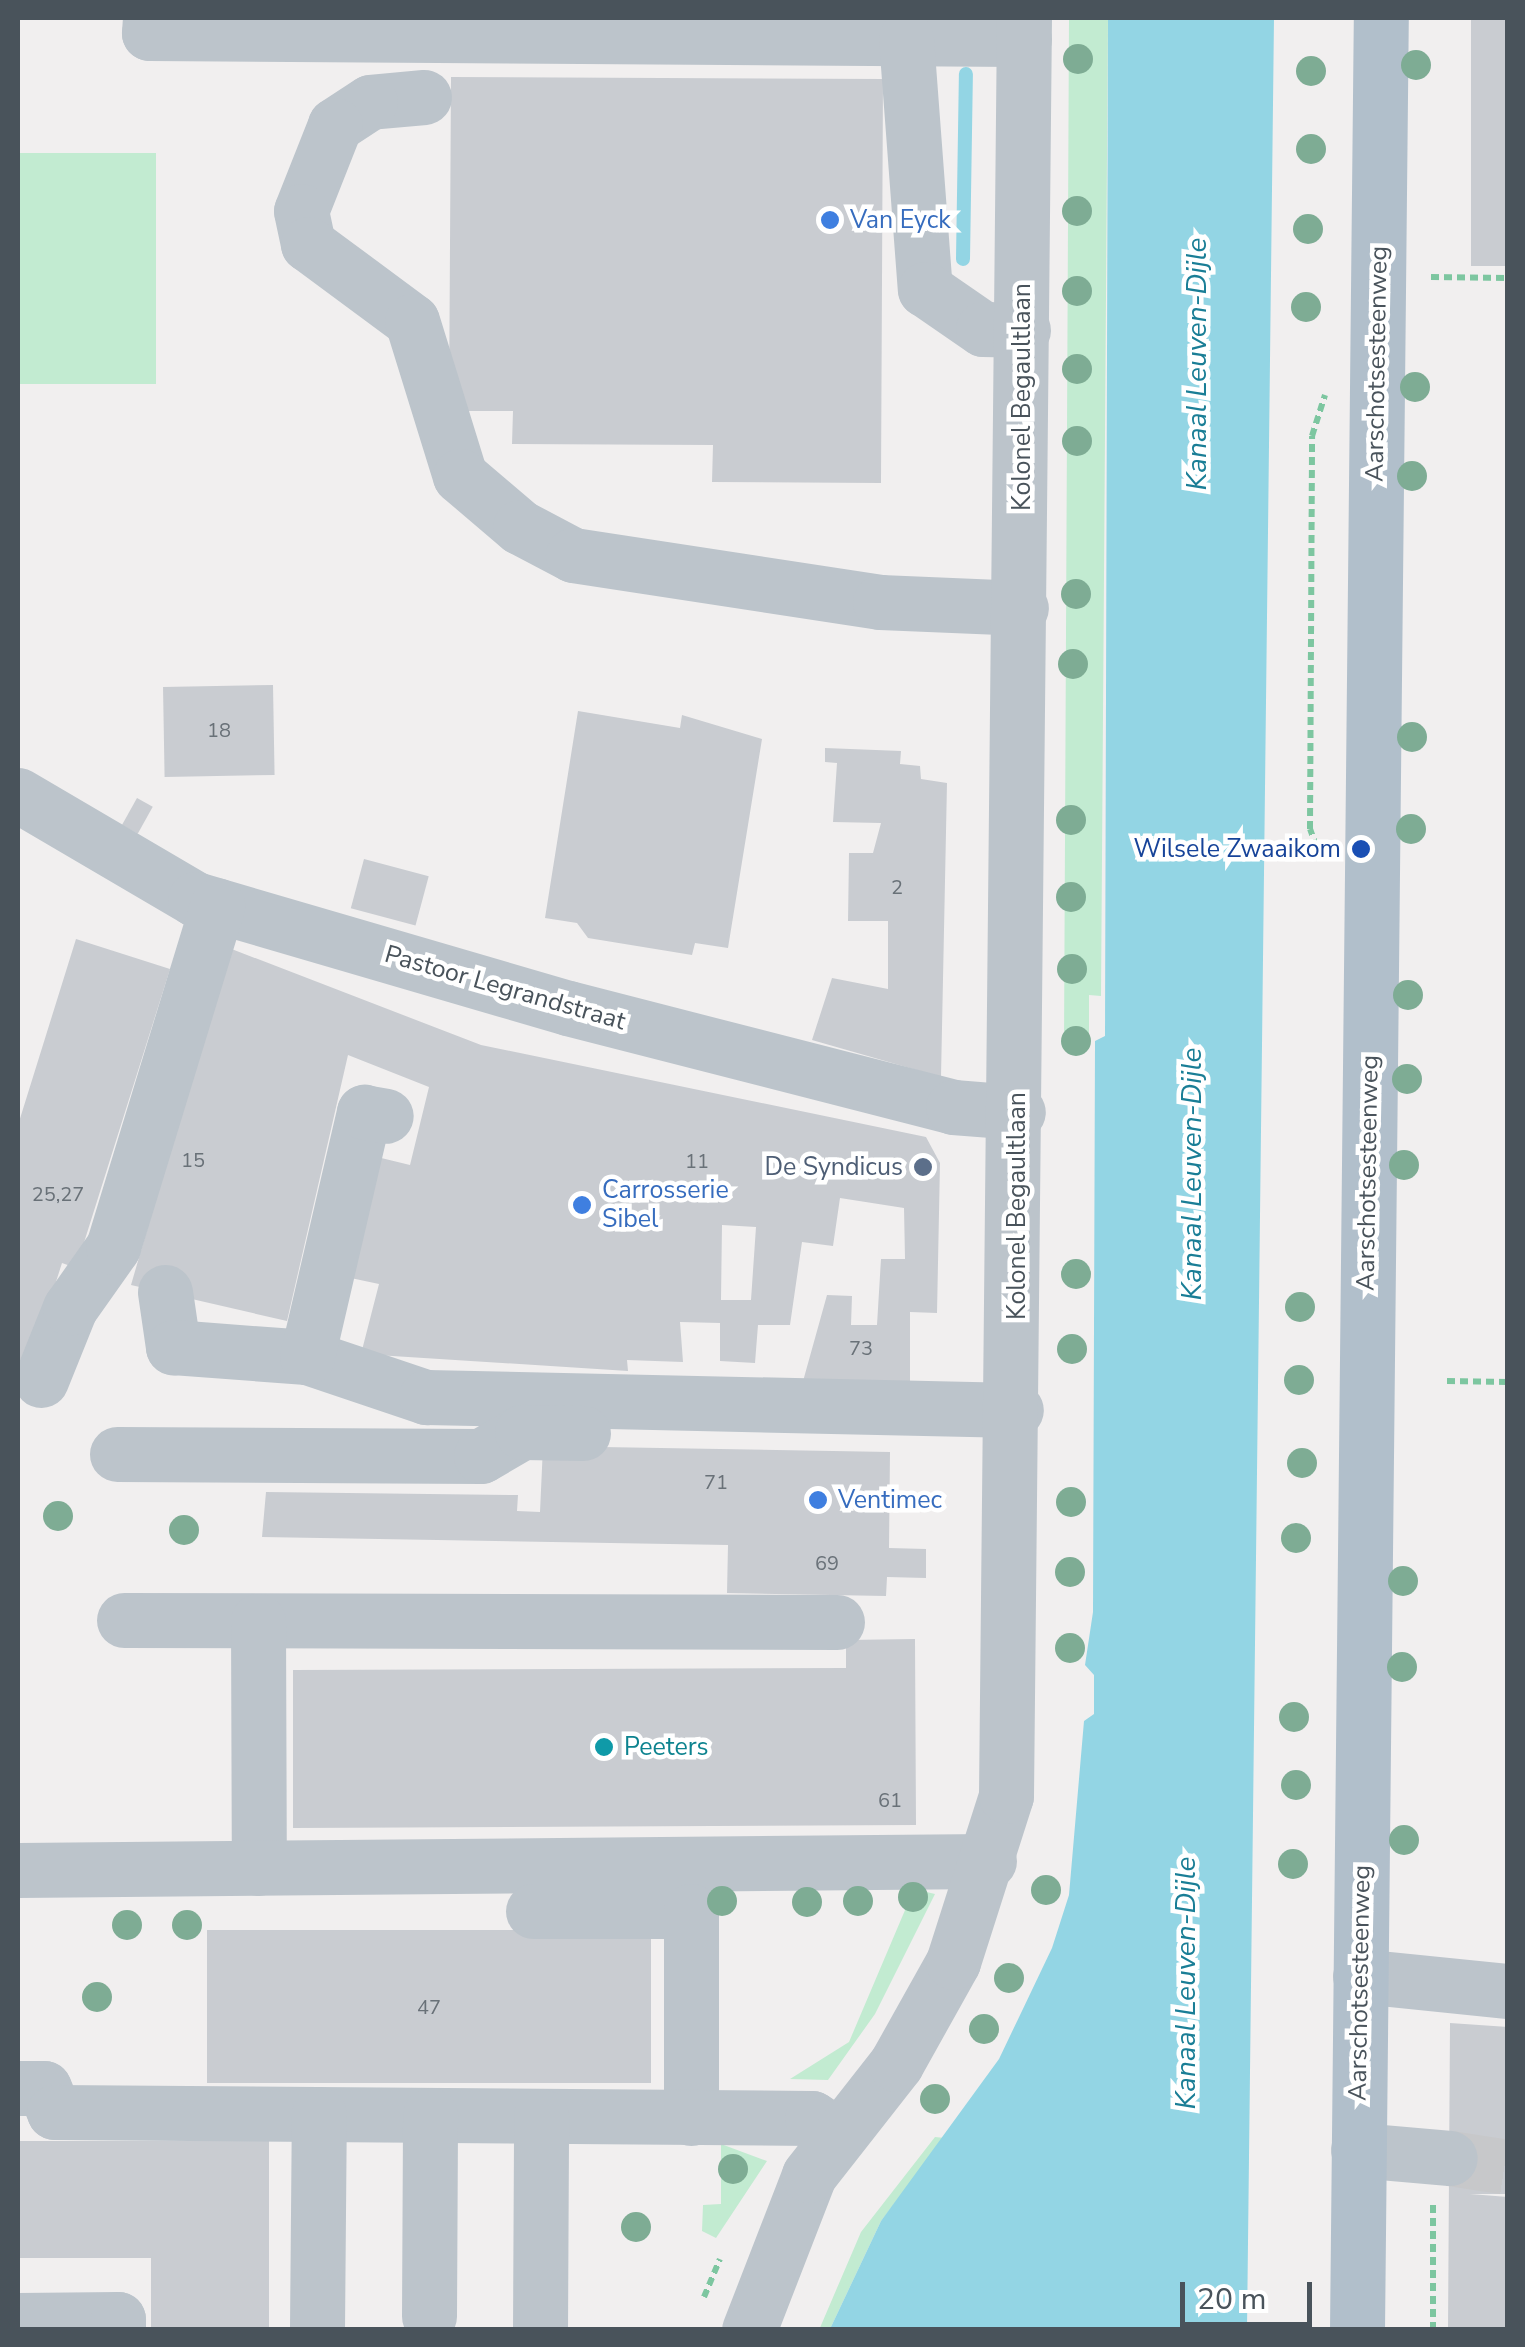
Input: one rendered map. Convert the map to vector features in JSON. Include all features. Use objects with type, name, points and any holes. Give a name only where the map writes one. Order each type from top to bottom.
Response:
[{"type":"main road","name":"Aarschotsesteenweg","points":[[1356,2330],[1382,18]]},
{"type":"street","points":[[141,23],[607,27],[906,39],[1024,28]]},
{"type":"street","name":"Kolonel Begaultlaan","points":[[724,2324],[837,2134],[896,2064],[934,1996],[989,1861],[1006,1796],[1014,1688],[1024,28]]},
{"type":"street","points":[[906,39],[924,289],[983,330],[1022,330]]},
{"type":"street","points":[[424,97],[370,102],[334,126],[301,212],[308,244],[412,321],[460,476],[520,528],[573,555],[880,602],[1021,608]]},
{"type":"street","name":"Pastoor Legrandstraat","points":[[18,795],[217,906],[606,1018],[953,1107],[1018,1112]]},
{"type":"street","points":[[41,1380],[70,1308],[113,1247],[217,906]]},
{"type":"street","points":[[307,1356],[364,1112],[386,1116]]},
{"type":"street","points":[[165,1292],[173,1347],[307,1356],[426,1398],[1016,1427]]},
{"type":"street","points":[[117,1454],[481,1456],[522,1432],[1016,1427]]},
{"type":"street","points":[[124,1620],[837,1622]]},
{"type":"street","points":[[258,1621],[260,1868]]},
{"type":"street","points":[[18,1870],[989,1861]]},
{"type":"street","points":[[534,1911],[692,1911],[691,2118]]},
{"type":"street","points":[[1360,1976],[1508,1991]]},
{"type":"street","points":[[18,2088],[44,2088],[54,2112],[812,2118],[837,2134]]},
{"type":"street","points":[[317,2328],[319,2114]]},
{"type":"street","points":[[429,2316],[430,2114]]},
{"type":"street","points":[[540,2330],[542,2116]]},
{"type":"street","points":[[1358,2150],[1442,2170]]},
{"type":"street","points":[[18,2320],[118,2319],[118,2330]]},
{"type":"path","points":[[1431,277],[1508,278]]},
{"type":"path","points":[[1447,1381],[1508,1382]]},
{"type":"path","points":[[1433,2330],[1442,2170]]},
{"type":"path","points":[[724,2324],[711,2268],[733,2247]]},
{"type":"green space","points":[[1069,18],[1108,18],[1101,996],[1089,995],[1089,1041],[1064,1042]]},
{"type":"green space","points":[[18,153],[156,153],[156,384],[18,384]]},
{"type":"green space","points":[[914,1889],[935,1894],[875,2014],[828,2080],[790,2079],[849,2042]]},
{"type":"green space","points":[[935,2137],[945,2138],[881,2221],[830,2329],[819,2330],[861,2232]]},
{"type":"green space","points":[[721,2144],[767,2161],[716,2238],[702,2231],[703,2205],[721,2204]]},
{"type":"water","name":"Kanaal Leuven-Dijle","points":[[1108,18],[1274,18],[1247,2329],[830,2329],[881,2221],[999,2059],[1052,1948],[1069,1895],[1084,1721],[1094,1714],[1094,1675],[1085,1665],[1093,1612],[1095,1041],[1105,1036]]},
{"type":"building","points":[[1471,19],[1508,19],[1508,266],[1471,266]]},
{"type":"building","points":[[451,77],[883,79],[881,483],[712,482],[713,445],[512,444],[513,411],[449,411]]},
{"type":"building","points":[[273,685],[275,775],[165,777],[163,687]]},
{"type":"building","points":[[578,711],[680,728],[682,715],[762,739],[728,948],[695,943],[692,955],[588,938],[577,923],[545,918]]},
{"type":"building","points":[[825,748],[901,751],[900,764],[920,766],[921,779],[947,783],[941,1077],[812,1040],[832,978],[888,989],[888,921],[848,921],[849,853],[873,853],[881,823],[833,822],[837,763],[825,762]]},
{"type":"building","points":[[137,798],[153,807],[138,834],[122,825]]},
{"type":"building","points":[[364,859],[429,876],[416,926],[351,908]]},
{"type":"building","points":[[76,939],[170,969],[76,1268],[62,1263],[30,1363],[18,1359],[18,1125]]},
{"type":"building","points":[[229,948],[481,1045],[926,1137],[940,1163],[937,1313],[910,1312],[910,1393],[800,1392],[827,1295],[852,1296],[851,1325],[877,1325],[881,1259],[905,1259],[904,1208],[840,1198],[833,1246],[802,1242],[790,1325],[758,1325],[755,1363],[720,1361],[720,1323],[680,1322],[683,1362],[627,1360],[628,1371],[361,1354],[379,1284],[346,1277],[373,1156],[410,1165],[429,1087],[348,1055],[287,1321],[131,1285]],"holes":[[[722,1225],[756,1227],[751,1300],[721,1300]]]},
{"type":"building","points":[[543,1446],[890,1452],[889,1548],[926,1549],[926,1578],[887,1577],[886,1596],[727,1593],[728,1545],[262,1537],[266,1492],[518,1495],[517,1511],[540,1512]]},
{"type":"building","name":"Peeters","points":[[915,1639],[916,1825],[293,1828],[293,1670],[846,1668],[846,1640]]},
{"type":"building","points":[[207,1930],[651,1930],[651,2083],[207,2083]]},
{"type":"building","points":[[1450,2023],[1508,2027],[1508,2194],[1470,2194],[1508,2197],[1508,2330],[1448,2330]]},
{"type":"building","points":[[18,2141],[269,2141],[269,2330],[151,2330],[151,2258],[18,2258]]},
{"type":"waterway","points":[[963,259],[966,74]]},
{"type":"tunnel","points":[[1450,2158],[1508,2167]]},
{"type":"place","name":"Van Eyck","points":[[830,220]]},
{"type":"place","name":"Wilsele Zwaaikom","points":[[1361,849]]},
{"type":"place","name":"De Syndicus","points":[[923,1167]]},
{"type":"place","name":"Carrosserie Sibel","points":[[582,1205]]},
{"type":"place","name":"Ventimec","points":[[818,1500]]},
{"type":"place","name":"Peeters","points":[[604,1747]]}]
